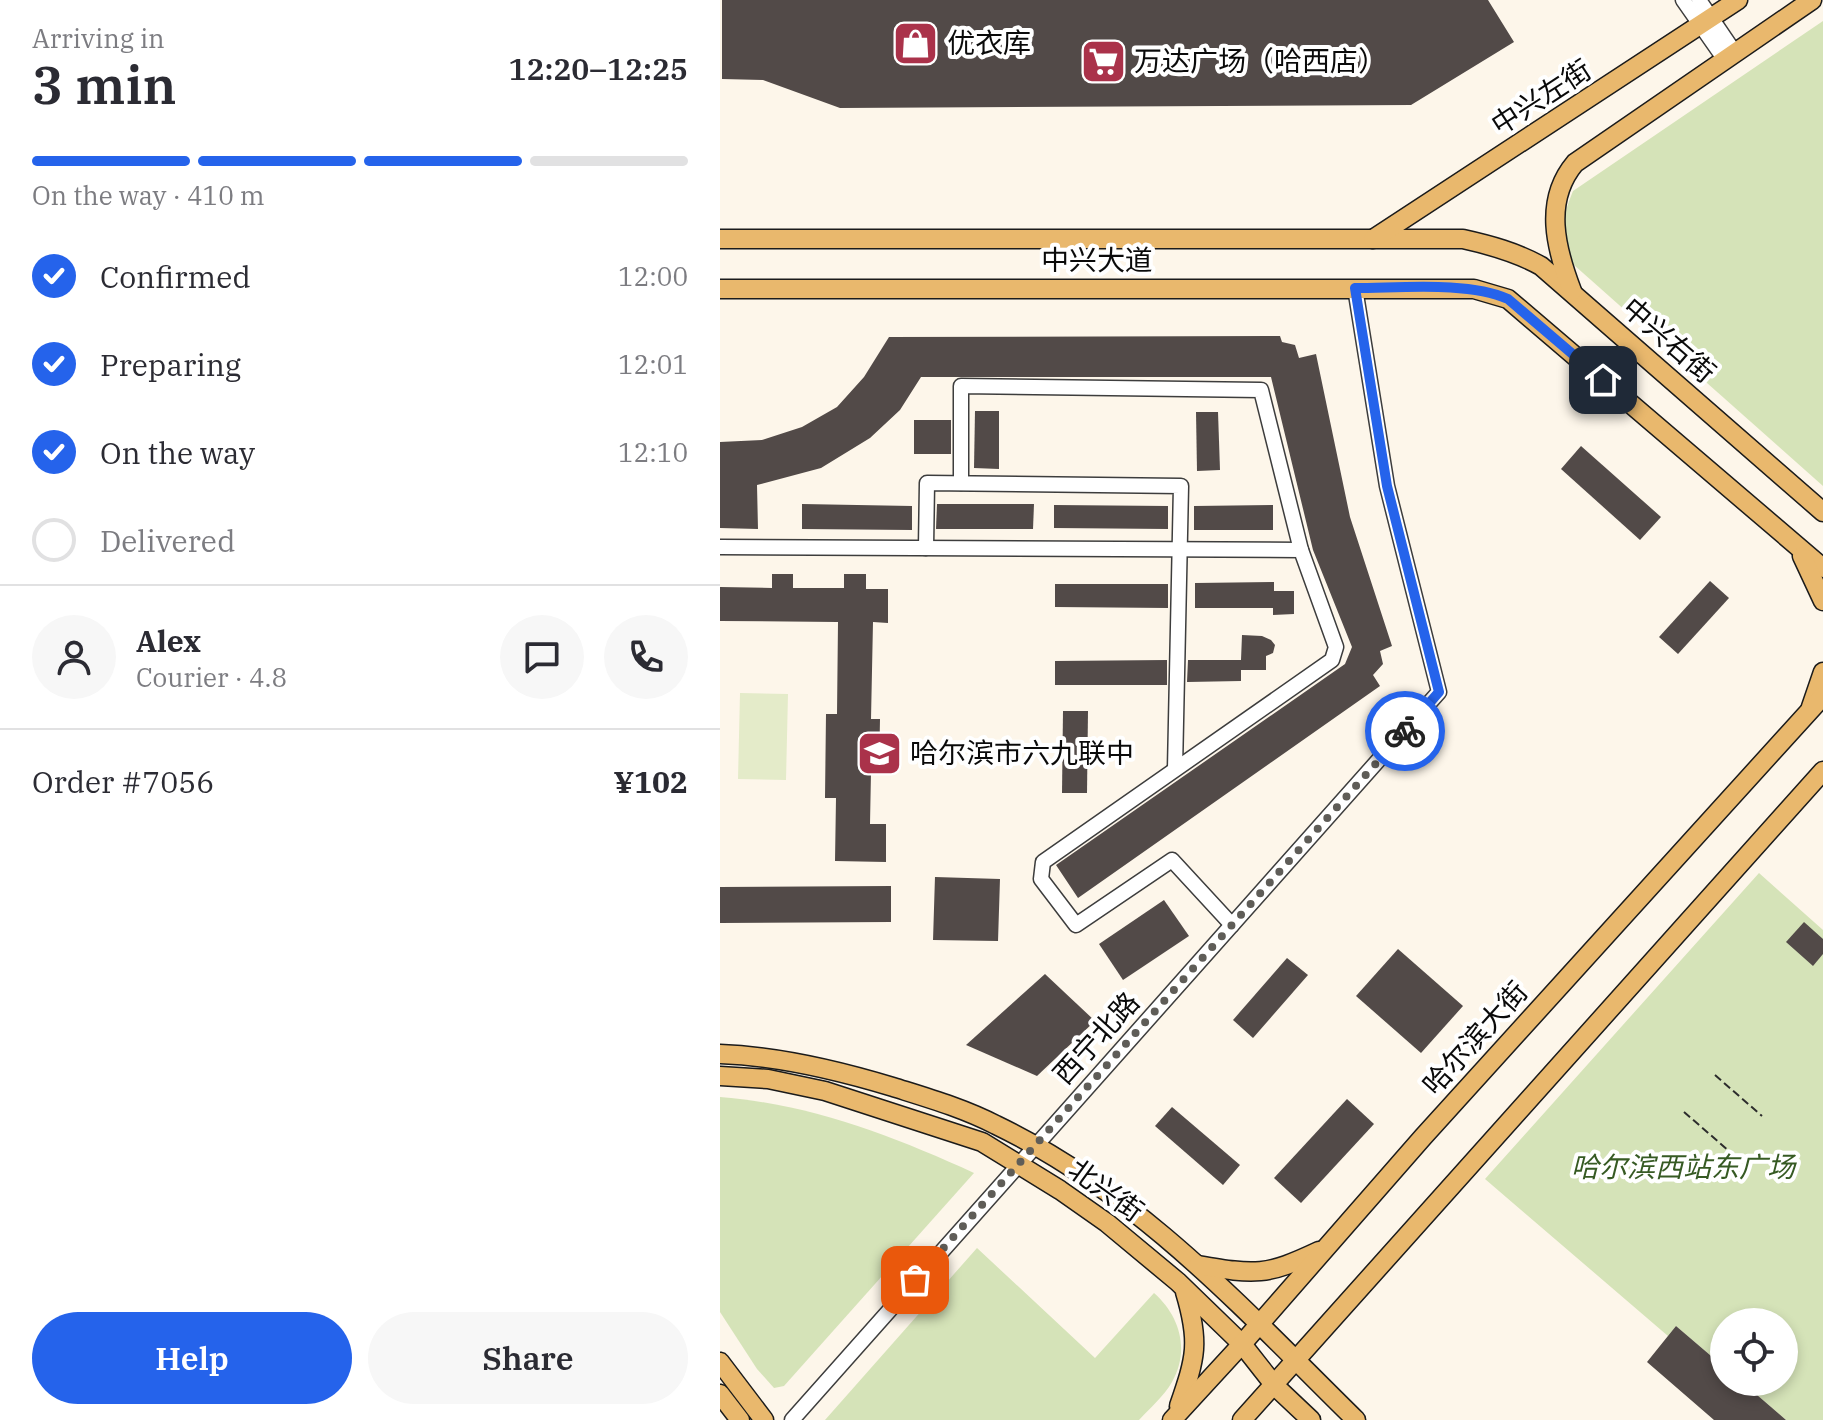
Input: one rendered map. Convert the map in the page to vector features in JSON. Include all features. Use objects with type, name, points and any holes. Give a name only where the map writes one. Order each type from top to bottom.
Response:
[{"type":"main road","name":"中兴左街","points":[[1373,239],[1738,0]]},
{"type":"main road","points":[[1573,294],[1554,229],[1556,204],[1565,175],[1575,163],[1812,0]]},
{"type":"main road","name":"中兴大道","points":[[720,239],[1463,239]]},
{"type":"main road","name":"中兴右街","points":[[1463,239],[1519,254],[1541,266],[1822,511]]},
{"type":"main road","name":"中兴大道","points":[[720,289],[1474,289],[1508,299],[1794,543]]},
{"type":"main road","points":[[1794,543],[1823,568]]},
{"type":"main road","points":[[1794,543],[1813,575],[1823,601]]},
{"type":"main road","points":[[1817,703],[1823,672]]},
{"type":"main road","name":"哈尔滨大街","points":[[1173,1418],[1817,703]]},
{"type":"main road","points":[[1242,1420],[1823,771]]},
{"type":"main road","name":"北兴街","points":[[720,1054],[791,1061],[860,1077],[968,1112],[1034,1146],[1132,1208],[1260,1323],[1356,1420]]},
{"type":"main road","name":"北兴街","points":[[720,1076],[768,1079],[825,1091],[982,1142],[1107,1223],[1185,1289],[1242,1344],[1275,1386],[1311,1420]]},
{"type":"main road","points":[[1196,1264],[1255,1274],[1283,1268],[1325,1248]]},
{"type":"main road","points":[[1173,1418],[1194,1359],[1196,1336],[1185,1289]]},
{"type":"main road","points":[[720,1362],[764,1420]]},
{"type":"main road","points":[[720,1394],[740,1420]]},
{"type":"street","points":[[1683,0],[1706,23],[1730,57]]},
{"type":"street","points":[[1699,0],[1706,23]]},
{"type":"street","name":"西宁北路","points":[[792,1420],[1439,692],[1387,486],[1355,288]]},
{"type":"street","points":[[961,483],[961,386],[1261,390],[1301,550],[1336,647],[1332,660],[1043,862],[1041,879],[1076,925],[1172,860],[1232,925]]},
{"type":"street","points":[[926,548],[927,483],[1181,486],[1175,769]]},
{"type":"street","points":[[720,547],[1301,550]]},
{"type":"path","points":[[1715,1075],[1762,1116]]},
{"type":"path","points":[[1684,1112],[1729,1151]]},
{"type":"green space","points":[[1823,21],[1823,486],[1574,265],[1563,229],[1573,191]]},
{"type":"green space","points":[[740,693],[788,694],[786,780],[738,779]]},
{"type":"green space","name":"哈尔滨西站东广场","points":[[1759,873],[1823,930],[1823,1420],[1786,1420],[1758,1396],[1798,1396],[1798,1308],[1710,1308],[1710,1355],[1676,1326],[1668,1336],[1485,1179]]},
{"type":"green space","points":[[720,1097],[819,1114],[913,1146],[974,1173],[784,1386],[774,1388],[757,1369],[720,1312]]},
{"type":"green space","points":[[977,1248],[1095,1358],[1154,1293],[1170,1312],[1180,1334],[1177,1370],[1165,1392],[1139,1420],[825,1420]]},
{"type":"building","name":"万达广场（哈西店）","points":[[722,0],[1488,0],[1514,42],[1411,105],[840,108],[763,80],[722,79]]},
{"type":"building","points":[[1280,336],[1282,342],[1295,345],[1299,358],[1316,354],[1350,517],[1392,646],[1380,651],[1383,664],[1373,675],[1380,686],[1078,898],[1056,865],[1345,664],[1352,647],[1313,550],[1271,377],[921,377],[900,410],[870,438],[821,468],[757,485],[758,529],[720,528],[720,442],[762,440],[802,427],[837,407],[864,377],[889,337]]},
{"type":"building","points":[[975,411],[999,411],[999,469],[974,468]]},
{"type":"building","points":[[1196,412],[1218,412],[1220,470],[1197,471]]},
{"type":"building","points":[[914,420],[951,420],[951,454],[914,454]]},
{"type":"building","points":[[1581,446],[1661,517],[1640,540],[1561,469]]},
{"type":"building","points":[[802,504],[912,506],[912,530],[802,529]]},
{"type":"building","points":[[937,504],[1034,504],[1033,529],[936,529]]},
{"type":"building","points":[[1054,505],[1168,506],[1168,529],[1054,528]]},
{"type":"building","points":[[1273,505],[1273,530],[1194,530],[1194,506]]},
{"type":"building","points":[[772,574],[793,574],[793,588],[844,588],[844,574],[866,574],[866,589],[888,589],[888,623],[873,622],[871,719],[880,719],[879,772],[871,772],[870,824],[886,824],[886,862],[835,861],[836,798],[825,798],[826,714],[837,714],[838,622],[720,621],[720,587],[772,588]]},
{"type":"building","points":[[1710,581],[1729,598],[1678,654],[1659,637]]},
{"type":"building","points":[[1274,582],[1274,591],[1294,591],[1294,614],[1273,615],[1273,608],[1195,608],[1195,583]]},
{"type":"building","points":[[1055,584],[1168,584],[1168,608],[1055,607]]},
{"type":"building","points":[[1242,635],[1262,636],[1275,645],[1273,653],[1266,656],[1266,670],[1241,670],[1241,681],[1187,682],[1188,660],[1241,660]]},
{"type":"building","points":[[1167,660],[1167,685],[1055,685],[1055,661]]},
{"type":"building","points":[[1063,711],[1088,711],[1087,793],[1062,793]]},
{"type":"building","points":[[935,877],[1000,879],[998,941],[933,940]]},
{"type":"building","points":[[891,886],[891,922],[720,923],[720,887]]},
{"type":"building","points":[[1164,900],[1189,936],[1123,980],[1099,944]]},
{"type":"building","points":[[1804,922],[1823,939],[1823,954],[1813,966],[1786,942]]},
{"type":"building","points":[[1398,949],[1463,1006],[1421,1053],[1356,996]]},
{"type":"building","points":[[1287,958],[1308,975],[1253,1038],[1233,1020]]},
{"type":"building","points":[[1045,974],[1095,1021],[1037,1076],[966,1045]]},
{"type":"building","points":[[1347,1099],[1374,1124],[1301,1203],[1274,1178]]},
{"type":"building","points":[[1172,1107],[1240,1165],[1223,1185],[1155,1126]]},
{"type":"building","points":[[1676,1326],[1710,1355],[1710,1396],[1758,1396],[1786,1420],[1714,1420],[1647,1362]]},
{"type":"way so far","points":[[915,1280],[1405,731]]},
{"type":"place","name":"优衣库","points":[[916,43]]},
{"type":"place","name":"万达广场（哈西店）","points":[[1103,61]]},
{"type":"place","name":"哈尔滨市六九联中","points":[[879,753]]},
{"type":"route","points":[[1405,731],[1439,692],[1377,439],[1355,288],[1474,289],[1495,293],[1508,299],[1603,380]]}]
